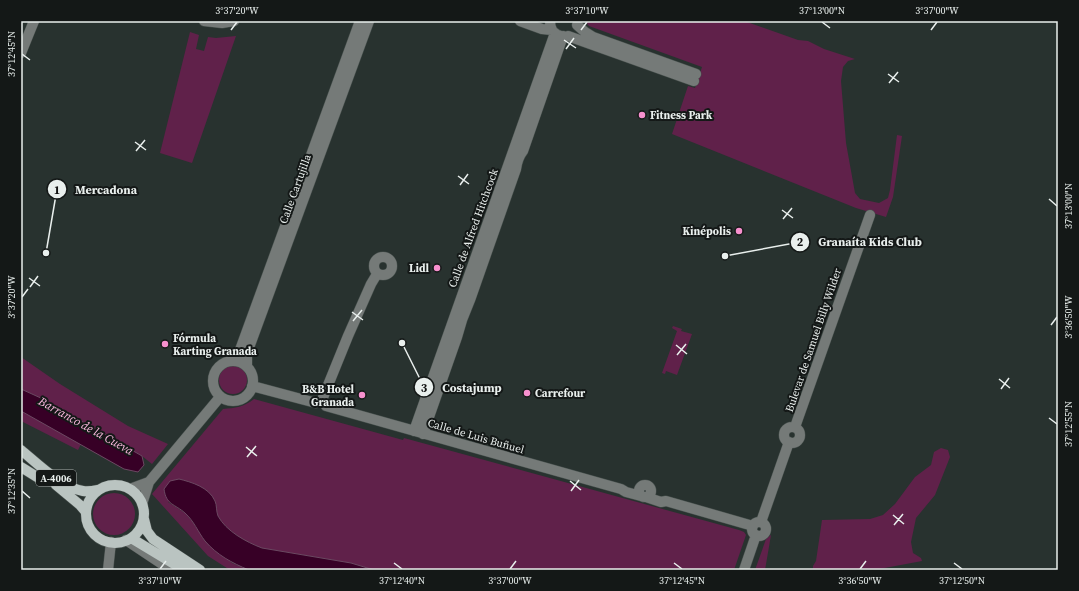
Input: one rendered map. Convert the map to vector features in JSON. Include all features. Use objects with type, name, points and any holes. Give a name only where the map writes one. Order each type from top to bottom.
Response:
[{"type":"main road","name":"A-4006","points":[[21,450],[71,488],[84,491],[98,490],[106,486],[117,485],[130,490]]},
{"type":"main road","name":"A-4006","points":[[21,459],[67,493],[86,512],[87,521],[92,530],[100,538],[111,542]]},
{"type":"main road","points":[[21,467],[37,477],[50,481]]},
{"type":"main road","points":[[86,512],[88,505],[98,490]]},
{"type":"main road","points":[[111,542],[120,542],[128,539],[140,528],[144,519],[145,513],[142,504],[137,496],[130,490]]},
{"type":"main road","points":[[144,519],[147,531],[153,539],[200,570]]},
{"type":"main road","points":[[128,539],[184,570]]},
{"type":"street","points":[[21,53],[34,21]]},
{"type":"street","points":[[204,21],[222,23],[234,21]]},
{"type":"street","name":"Calle Cartujilla","points":[[231,361],[237,356],[240,350],[360,21]]},
{"type":"street","name":"Calle Cartujilla","points":[[247,367],[246,361],[250,346],[369,21]]},
{"type":"street","points":[[520,21],[542,29],[557,31],[685,74]]},
{"type":"street","points":[[577,23],[585,32],[593,37],[695,78]]},
{"type":"street","name":"Calle de Alfred Hitchcock","points":[[419,432],[457,337],[516,169],[517,162],[525,144],[557,31],[574,32],[577,23]]},
{"type":"street","name":"Bulevar de Samuel Billy Wilder","points":[[757,528],[790,442],[795,442],[799,439],[799,431],[795,427],[870,215]]},
{"type":"street","points":[[321,403],[348,336],[377,274]]},
{"type":"street","points":[[231,361],[247,367],[252,376],[252,386],[250,391],[242,399],[230,401],[220,397],[214,389],[212,381],[213,375],[220,365],[231,361]]},
{"type":"street","name":"Calle de Luis Buñuel","points":[[252,386],[321,403],[621,489],[644,493],[661,502],[666,501],[757,528]]},
{"type":"street","points":[[142,504],[149,482],[220,397]]},
{"type":"street","points":[[130,490],[149,482]]},
{"type":"street","points":[[744,570],[757,528]]},
{"type":"street","points":[[128,539],[171,570]]},
{"type":"street","points":[[108,570],[111,542]]},
{"type":"shaded area","points":[[585,21],[746,21],[798,40],[808,41],[824,49],[855,59],[848,61],[843,67],[841,81],[846,143],[855,193],[860,199],[879,203],[888,198],[897,135],[902,136],[893,197],[886,217],[856,208],[672,134],[688,86],[695,88],[702,67],[589,26]]},
{"type":"shaded area","points":[[190,32],[199,35],[196,49],[204,51],[208,37],[216,38],[236,36],[192,163],[160,153]]},
{"type":"shaded area","points":[[673,326],[682,329],[681,331],[692,334],[677,375],[666,371],[665,374],[662,373],[677,331],[672,328]]},
{"type":"shaded area","points":[[21,357],[60,384],[128,426],[168,444],[152,464],[142,456],[43,399],[21,389]]},
{"type":"shaded area","points":[[233,366],[239,367],[243,370],[246,374],[246,386],[243,390],[239,393],[233,394],[227,393],[223,390],[220,386],[219,380],[220,374],[223,370],[227,367]]},
{"type":"shaded area","points":[[254,399],[403,440],[404,438],[739,530],[744,532],[746,535],[734,570],[374,570],[351,563],[256,546],[231,531],[226,526],[218,516],[214,500],[168,502],[185,513],[205,541],[232,563],[249,570],[230,570],[208,556],[152,494],[223,409],[239,407]]},
{"type":"shaded area","points":[[21,411],[81,444],[78,450],[21,421]]},
{"type":"shaded area","points":[[941,448],[948,450],[950,457],[935,495],[916,518],[911,542],[913,553],[921,558],[922,561],[874,570],[813,569],[816,561],[822,520],[870,519],[883,515],[895,504],[915,477],[931,465],[934,452]]},
{"type":"shaded area","points":[[110,493],[118,493],[126,496],[132,502],[135,514],[132,526],[126,532],[118,535],[110,535],[102,532],[96,526],[93,518],[93,510],[96,502],[102,496]]},
{"type":"shaded area","points":[[771,535],[765,570],[755,570],[766,539]]},
{"type":"water","name":"Barranco de la Cueva","points":[[21,389],[43,399],[142,456],[144,465],[138,472],[124,469],[21,411]]},
{"type":"water","points":[[179,479],[199,486],[209,492],[215,501],[218,516],[226,526],[250,543],[262,548],[351,563],[374,570],[249,570],[225,558],[210,546],[202,538],[188,516],[169,501],[164,489],[170,481]]},
{"type":"place","name":"Fitness Park","points":[[642,115]]},
{"type":"place","name":"Kinépolis","points":[[739,231]]},
{"type":"place","name":"Mercadona","points":[[46,253]]},
{"type":"place","name":"Granaíta Kids Club","points":[[725,256]]},
{"type":"place","name":"Lidl","points":[[437,268]]},
{"type":"place","name":"Costajump","points":[[402,343]]},
{"type":"place","name":"Fórmula Karting Granada","points":[[165,344]]},
{"type":"place","name":"Carrefour","points":[[527,393]]},
{"type":"place","name":"B&B Hotel Granada","points":[[362,395]]}]
